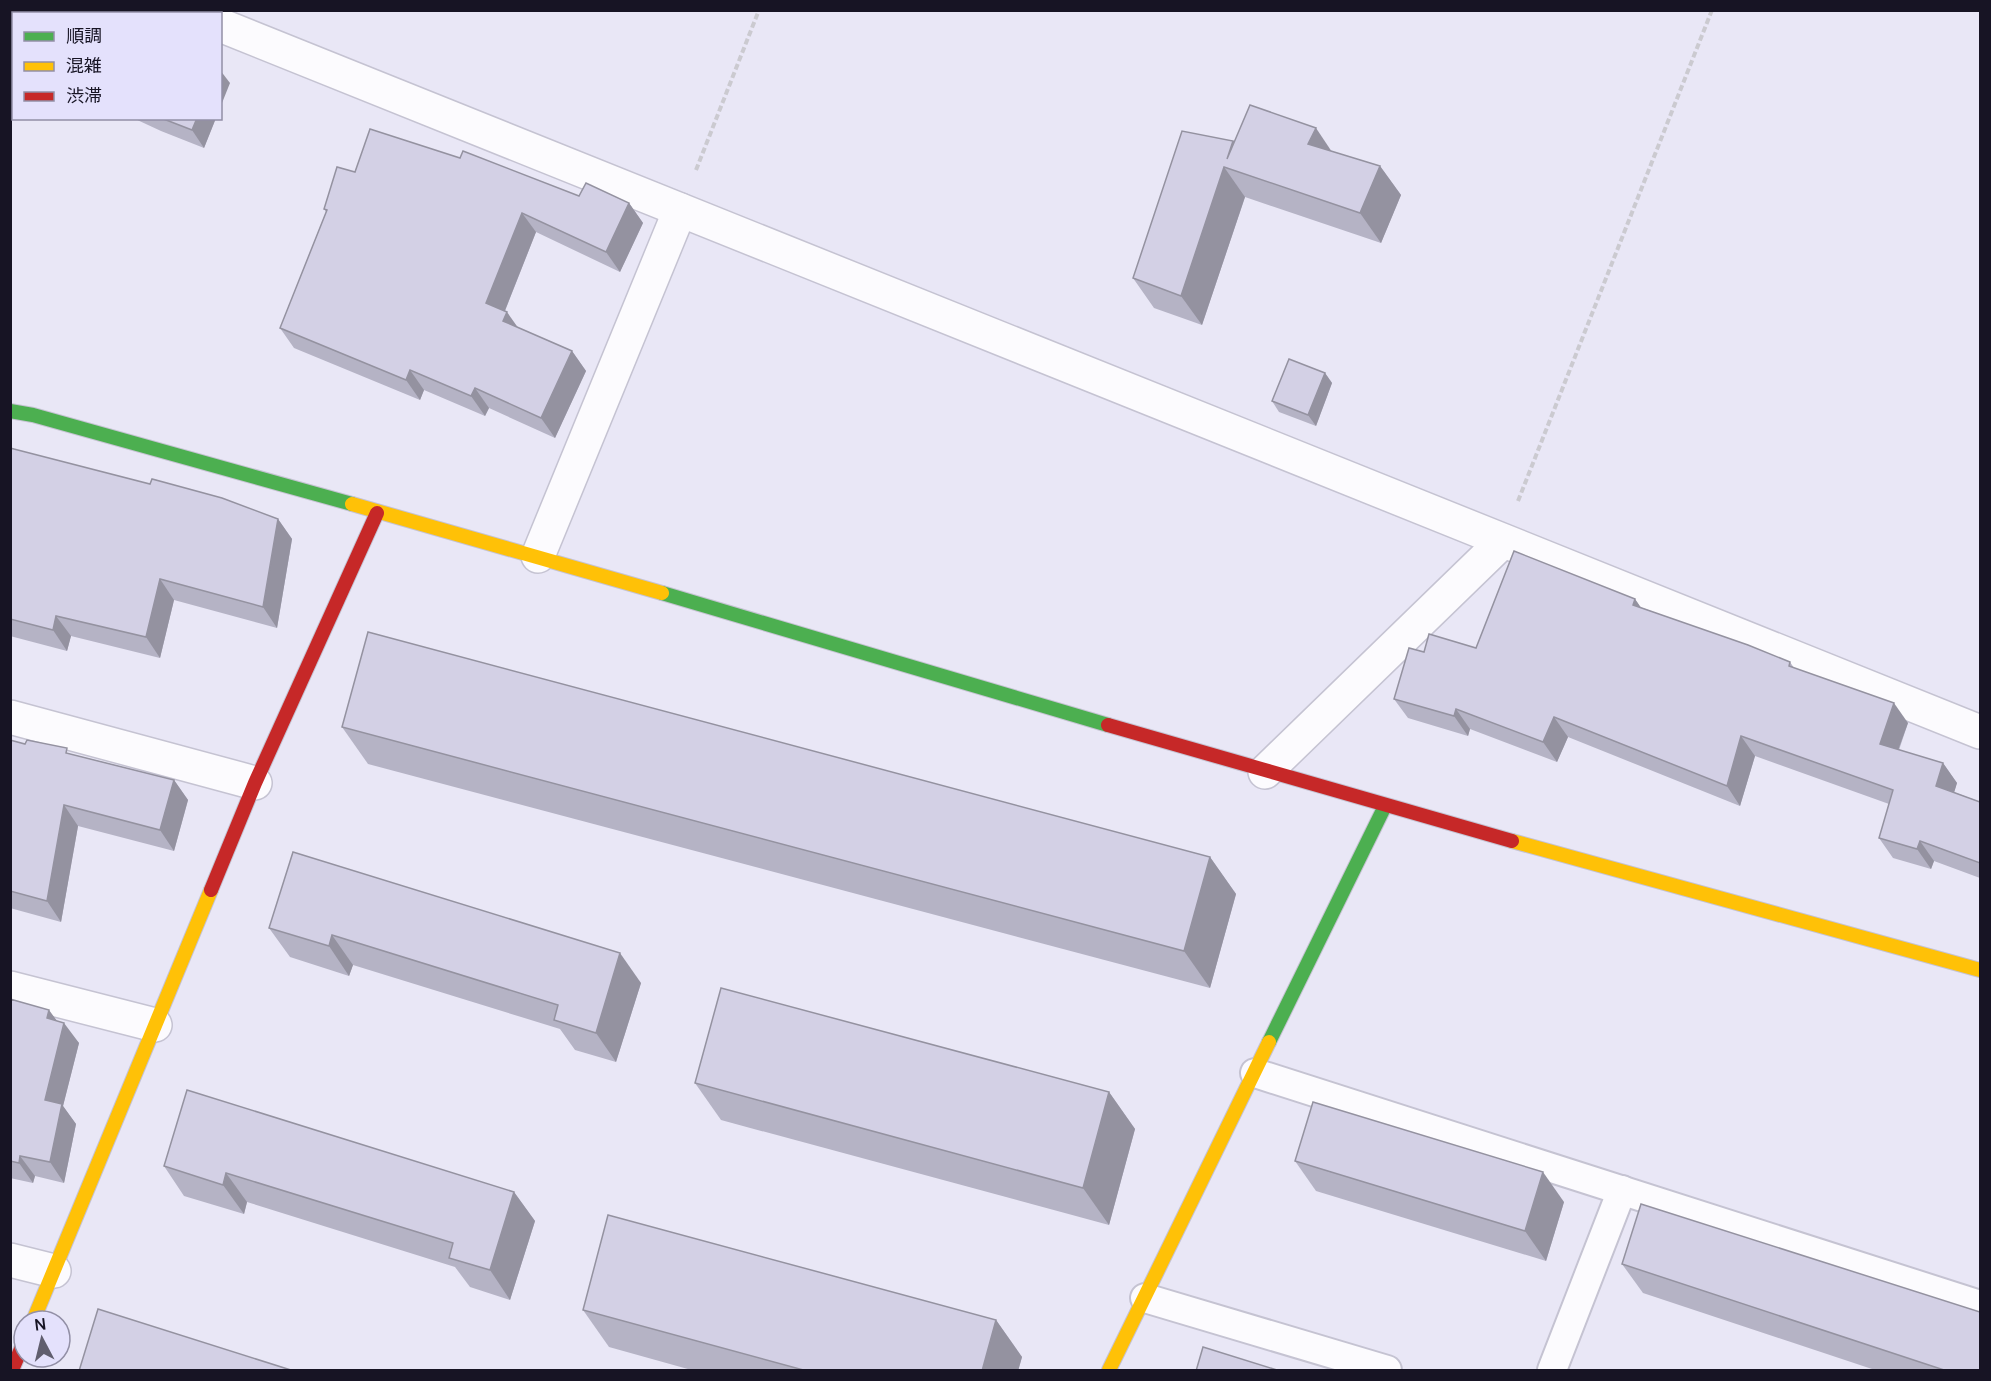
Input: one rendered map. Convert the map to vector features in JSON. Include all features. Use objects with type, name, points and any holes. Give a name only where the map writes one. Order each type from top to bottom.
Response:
[{"type":"street","points":[[222,26],[1980,732]]},
{"type":"street","points":[[538,556],[680,210]]},
{"type":"street","points":[[10,411],[45,418],[377,513],[538,556],[1265,772],[1980,970]]},
{"type":"street","points":[[38,1309],[255,783],[377,513]]},
{"type":"street","points":[[1265,772],[1503,541]]},
{"type":"street","points":[[10,717],[255,783]]},
{"type":"street","points":[[1109,1371],[1385,806]]},
{"type":"street","points":[[10,988],[155,1025]]},
{"type":"street","points":[[10,1260],[54,1271]]},
{"type":"lane","points":[[1255,1073],[1980,1305]]},
{"type":"lane","points":[[1552,1371],[1622,1190]]},
{"type":"lane","points":[[1144,1298],[1388,1371]]},
{"type":"path","points":[[680,210],[759,10]]},
{"type":"path","points":[[1503,541],[1712,10]]},
{"type":"building","points":[[10,10],[35,10],[38,12],[12,12],[12,54],[10,53]]},
{"type":"building","points":[[50,10],[71,10],[74,12],[50,12]]},
{"type":"building","points":[[1250,105],[1316,128],[1308,144],[1380,166],[1360,213],[1224,167],[1181,296],[1133,278],[1182,131],[1233,141],[1227,159]]},
{"type":"building","points":[[166,120],[196,120],[192,130]]},
{"type":"building","points":[[370,129],[460,158],[463,151],[579,196],[586,183],[629,203],[606,252],[522,213],[486,303],[507,312],[503,321],[572,351],[541,418],[475,388],[471,396],[410,370],[406,380],[280,328],[327,210],[324,209],[337,167],[355,172]]},
{"type":"building","points":[[1289,359],[1325,373],[1308,415],[1272,401]]},
{"type":"building","points":[[10,448],[150,484],[152,479],[222,498],[278,519],[263,607],[160,579],[146,637],[56,616],[53,630],[10,619]]},
{"type":"building","points":[[1514,551],[1635,599],[1633,605],[1748,645],[1790,662],[1789,666],[1894,703],[1880,744],[1943,763],[1936,786],[1980,802],[1980,863],[1920,841],[1917,849],[1879,838],[1893,790],[1741,736],[1727,786],[1554,717],[1543,742],[1456,709],[1454,716],[1394,699],[1409,648],[1424,652],[1429,634],[1476,648]]},
{"type":"building","points":[[368,632],[1210,857],[1184,951],[342,727]]},
{"type":"building","points":[[10,740],[25,744],[27,740],[67,748],[66,753],[174,780],[160,830],[64,805],[47,901],[10,891]]},
{"type":"building","points":[[293,852],[620,953],[596,1033],[554,1020],[558,1005],[332,935],[329,946],[269,928]]},
{"type":"building","points":[[721,988],[1109,1092],[1083,1188],[695,1083]]},
{"type":"building","points":[[10,999],[49,1010],[47,1018],[64,1023],[45,1100],[62,1104],[50,1162],[20,1156],[19,1163],[10,1161]]},
{"type":"building","points":[[187,1090],[514,1192],[490,1270],[449,1258],[453,1243],[226,1173],[223,1185],[164,1166]]},
{"type":"building","points":[[1313,1102],[1543,1172],[1525,1231],[1295,1161]]},
{"type":"building","points":[[1641,1204],[1980,1312],[1980,1371],[1947,1371],[1622,1264]]},
{"type":"building","points":[[608,1215],[996,1320],[982,1371],[807,1371],[583,1310]]},
{"type":"building","points":[[98,1309],[294,1371],[79,1371]]},
{"type":"building","points":[[1203,1347],[1280,1371],[1196,1371]]},
{"type":"traffic: fast","points":[[10,411],[33,415],[352,504]]},
{"type":"traffic: fast","points":[[662,593],[1108,725]]},
{"type":"traffic: fast","points":[[1269,1042],[1385,806]]},
{"type":"traffic: slow","points":[[352,504],[662,593]]},
{"type":"traffic: slow","points":[[1512,841],[1980,970]]},
{"type":"traffic: slow","points":[[38,1309],[211,890]]},
{"type":"traffic: slow","points":[[1109,1370],[1269,1042]]},
{"type":"traffic: jam","points":[[211,890],[255,783],[377,513]]},
{"type":"traffic: jam","points":[[1108,725],[1512,841]]}]
